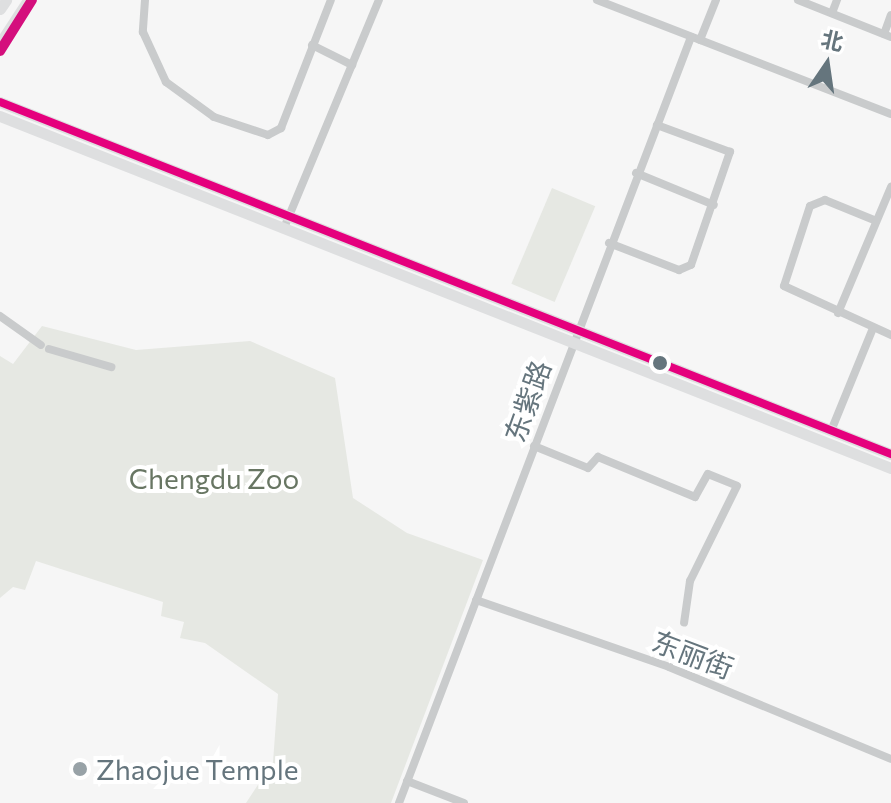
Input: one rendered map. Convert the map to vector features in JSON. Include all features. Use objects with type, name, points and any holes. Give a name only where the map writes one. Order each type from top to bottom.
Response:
[{"type":"main road","points":[[0,9],[6,0]]},
{"type":"main road","points":[[0,43],[28,0]]},
{"type":"main road","points":[[0,102],[286,223]]},
{"type":"main road","points":[[0,116],[891,454]]},
{"type":"main road","points":[[574,336],[891,468]]},
{"type":"street","points":[[145,0],[147,47],[166,82],[214,117],[268,135],[281,128],[331,0]]},
{"type":"street","points":[[286,223],[379,0]]},
{"type":"street","points":[[597,0],[891,114]]},
{"type":"street","name":"东紫路","points":[[399,803],[636,173],[716,0]]},
{"type":"street","points":[[798,0],[887,35],[891,15]]},
{"type":"street","points":[[832,13],[837,0]]},
{"type":"street","points":[[312,45],[352,65]]},
{"type":"street","points":[[609,243],[679,270],[691,265],[730,152],[657,125]]},
{"type":"street","points":[[636,173],[714,205]]},
{"type":"street","points":[[838,313],[874,220],[891,187]]},
{"type":"street","points":[[874,220],[825,200],[810,206],[784,286],[891,335]]},
{"type":"street","points":[[0,316],[45,347],[111,367]]},
{"type":"street","points":[[831,431],[873,328]]},
{"type":"street","points":[[534,446],[588,468],[598,457],[695,497],[708,474],[737,486],[690,581],[684,623]]},
{"type":"street","name":"东丽街","points":[[476,600],[669,667],[891,759]]},
{"type":"street","points":[[407,781],[464,803]]},
{"type":"green space","points":[[552,188],[595,206],[555,302],[511,284]]},
{"type":"green space","name":"Chengdu Zoo","points":[[42,326],[136,350],[250,341],[335,378],[353,498],[407,533],[483,560],[391,803],[246,803],[273,762],[278,694],[205,643],[180,638],[184,622],[161,616],[163,602],[36,561],[25,590],[13,587],[0,598],[0,356],[13,364]]},
{"type":"transit line","points":[[0,51],[32,0]]},
{"type":"transit line","points":[[0,102],[891,454]]},
{"type":"place","name":"Zhaojue Temple","points":[[80,769]]}]
